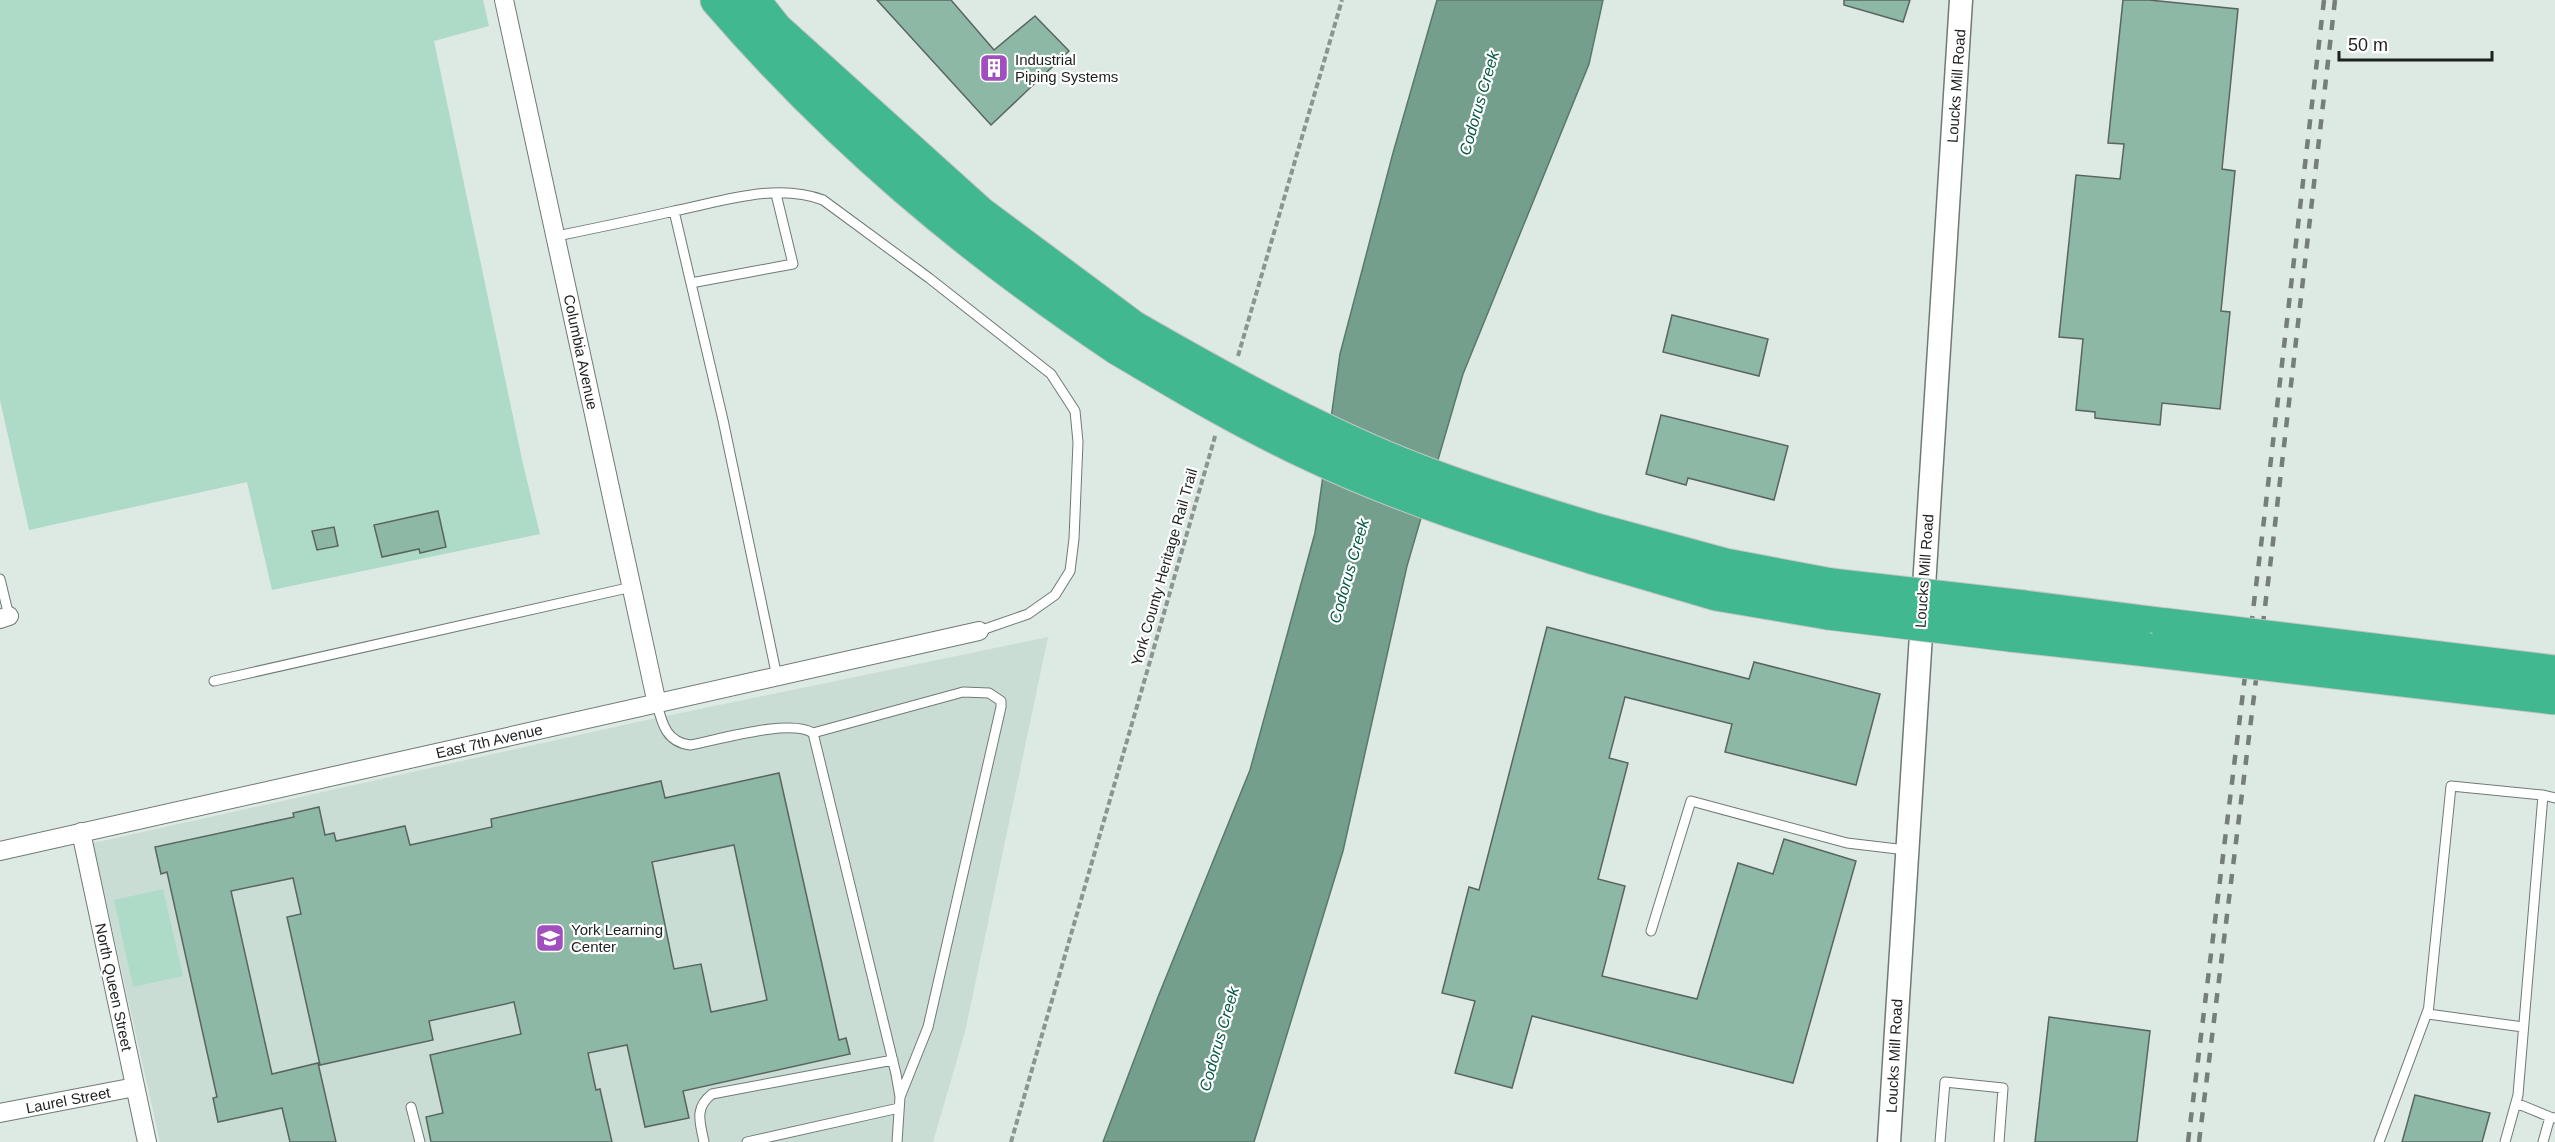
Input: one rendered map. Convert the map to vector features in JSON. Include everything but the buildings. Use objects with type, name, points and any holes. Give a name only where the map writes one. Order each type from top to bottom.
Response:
[{"type":"highway","points":[[717,0],[784,74],[880,168],[977,249],[1044,299],[1125,337]]},
{"type":"highway","points":[[753,0],[776,29],[980,213],[1193,393],[1313,456],[1456,514],[1597,544],[1716,594],[1829,599],[2157,637],[2555,672]]},
{"type":"highway","points":[[2157,637],[2555,698]]},
{"type":"street","name":"Columbia Avenue","points":[[504,0],[657,704]]},
{"type":"street","name":"Loucks Mill Road","points":[[1889,1142],[1961,0]]},
{"type":"street","name":"East 7th Avenue","points":[[0,850],[979,631]]},
{"type":"street","name":"North Queen Street","points":[[81,832],[147,1142]]},
{"type":"street","name":"Laurel Street","points":[[0,1113],[135,1087]]},
{"type":"lane","points":[[557,236],[740,197],[776,194],[809,195],[823,200],[930,278],[1050,374],[1075,411],[1078,442],[1074,538],[1070,571],[1055,595],[1028,614],[979,631]]},
{"type":"lane","points":[[691,283],[793,264],[776,194]]},
{"type":"lane","points":[[674,211],[723,420],[777,677]]},
{"type":"lane","points":[[0,579],[5,617]]},
{"type":"lane","points":[[214,681],[632,587]]},
{"type":"lane","points":[[657,704],[668,735],[681,744],[690,745],[787,726],[803,728],[813,733],[963,692],[989,693],[1001,701],[928,1027],[900,1097]]},
{"type":"lane","points":[[813,733],[893,1060],[900,1097],[897,1142]]},
{"type":"lane","points":[[2379,1142],[2428,1010],[2451,786],[2555,798]]},
{"type":"lane","points":[[2505,1142],[2516,1102],[2543,795]]},
{"type":"lane","points":[[1651,931],[1691,801],[1847,843],[1906,850]]},
{"type":"lane","points":[[2428,1010],[2428,1014],[2523,1027]]},
{"type":"lane","points":[[704,1142],[698,1113],[701,1105],[711,1094],[893,1060]]},
{"type":"lane","points":[[1940,1142],[1945,1082],[2003,1088],[1999,1142]]},
{"type":"lane","points":[[2516,1102],[2552,1117],[2543,1142]]},
{"type":"lane","points":[[411,1107],[420,1142]]},
{"type":"lane","points":[[747,1142],[899,1108]]},
{"type":"path","points":[[1237,359],[1341,0]]},
{"type":"path","name":"York County Heritage Rail Trail","points":[[1011,1142],[1217,428]]},
{"type":"shaded area","points":[[0,0],[483,0],[489,26],[434,41],[523,464],[540,534],[272,590],[247,482],[29,530],[0,400]]},
{"type":"shaded area","name":"York Learning Center","points":[[1048,637],[965,1032],[933,1142],[160,1142],[93,843],[642,721]]},
{"type":"shaded area","points":[[163,889],[183,976],[133,987],[114,900]]},
{"type":"water","name":"Codorus Creek","points":[[1437,0],[1603,0],[1589,64],[1463,374],[1407,566],[1343,851],[1254,1142],[1103,1142],[1158,997],[1250,770],[1315,533],[1340,354],[1393,153]]},
{"type":"railway","points":[[2188,1142],[2262,537],[2324,0]]},
{"type":"railway","points":[[2199,1142],[2273,542],[2335,0]]},
{"type":"place","name":"Industrial Piping Systems","points":[[994,68]]},
{"type":"place","name":"York Learning Center","points":[[550,938]]}]
